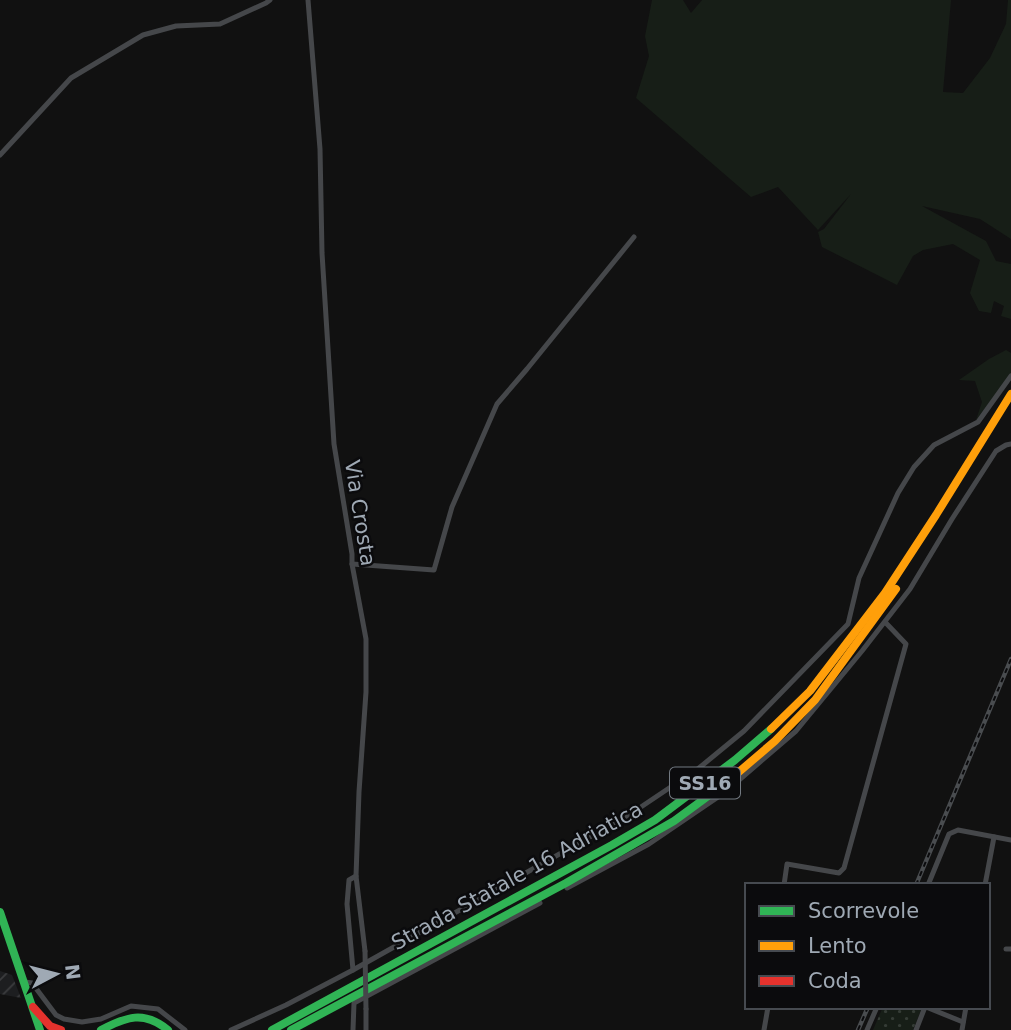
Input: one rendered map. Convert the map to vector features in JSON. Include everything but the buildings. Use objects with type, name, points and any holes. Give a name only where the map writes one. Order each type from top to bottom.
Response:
[{"type":"main road","name":"Strada Statale 16 Adriatica","points":[[272,1030],[655,820],[774,727],[810,691],[885,593],[1011,394]]},
{"type":"main road","name":"Strada Statale 16 Adriatica","points":[[291,1030],[566,883],[674,821],[723,785],[775,741],[816,700],[889,600],[1011,408]]},
{"type":"main road","points":[[0,912],[40,1030]]},
{"type":"main road","points":[[33,1007],[50,1026],[61,1030]]},
{"type":"main road","points":[[99,1030],[127,1018],[142,1017],[161,1023],[168,1030]]},
{"type":"street","points":[[0,155],[71,78],[143,35],[176,26],[220,24],[270,0]]},
{"type":"street","name":"Via Crosta","points":[[308,0],[320,149],[322,253],[334,444],[366,639],[366,692],[356,876],[365,951],[366,1030]]},
{"type":"street","points":[[352,564],[434,570],[452,507],[496,404],[634,237]]},
{"type":"street","points":[[231,1030],[353,971],[629,816],[699,768],[744,731],[848,624],[859,578],[898,493],[914,467],[934,445],[978,422],[1011,376]]},
{"type":"street","points":[[354,1030],[354,1003],[649,844],[724,793],[796,731],[910,589],[996,451],[1011,444]]},
{"type":"street","points":[[784,883],[787,864],[839,873],[844,868],[906,644],[885,622]]},
{"type":"street","points":[[929,883],[949,834],[958,830],[1011,840]]},
{"type":"street","points":[[985,883],[994,837]]},
{"type":"street","points":[[353,971],[347,904],[349,880],[356,876]]},
{"type":"street","points":[[25,982],[32,982],[56,1015],[64,1018],[82,1023],[101,1019],[131,1006],[158,1009],[185,1030]]},
{"type":"street","points":[[764,1030],[768,1009]]},
{"type":"street","points":[[867,1030],[876,1009]]},
{"type":"street","points":[[916,1030],[924,1009]]},
{"type":"street","points":[[930,1009],[963,1022]]},
{"type":"street","points":[[962,1030],[966,1009]]},
{"type":"shaded area","points":[[652,0],[683,0],[691,13],[702,0],[951,0],[943,92],[963,93],[990,58],[1006,24],[1008,0],[1011,0],[1011,239],[980,219],[922,206],[986,241],[996,261],[1011,264],[1011,319],[1001,316],[1004,306],[994,301],[991,313],[979,311],[970,293],[980,260],[953,244],[923,250],[913,256],[897,285],[822,247],[818,232],[824,229],[851,194],[818,230],[778,187],[751,197],[636,98],[649,56],[645,36]]},
{"type":"shaded area","points":[[1006,350],[1011,353],[1011,374],[976,420],[982,402],[975,381],[959,380]]},
{"type":"shaded area","points":[[0,971],[12,975],[21,998],[0,994]]},
{"type":"shaded area","points":[[882,1009],[921,1010],[913,1030],[873,1030]]},
{"type":"railway","points":[[917,883],[1011,659]]},
{"type":"railway","points":[[858,1030],[867,1009]]},
{"type":"traffic: fast","points":[[272,1030],[655,820],[735,760],[771,729]]},
{"type":"traffic: fast","points":[[291,1030],[566,883],[674,821],[726,783]]},
{"type":"traffic: fast","points":[[0,912],[40,1030]]},
{"type":"traffic: fast","points":[[101,1030],[135,1018],[151,1020],[168,1030]]},
{"type":"traffic: slow","points":[[771,729],[810,691],[885,593],[1011,394]]},
{"type":"traffic: slow","points":[[726,783],[775,741],[815,700],[896,589]]},
{"type":"traffic: jam","points":[[33,1007],[50,1026],[61,1030]]}]
